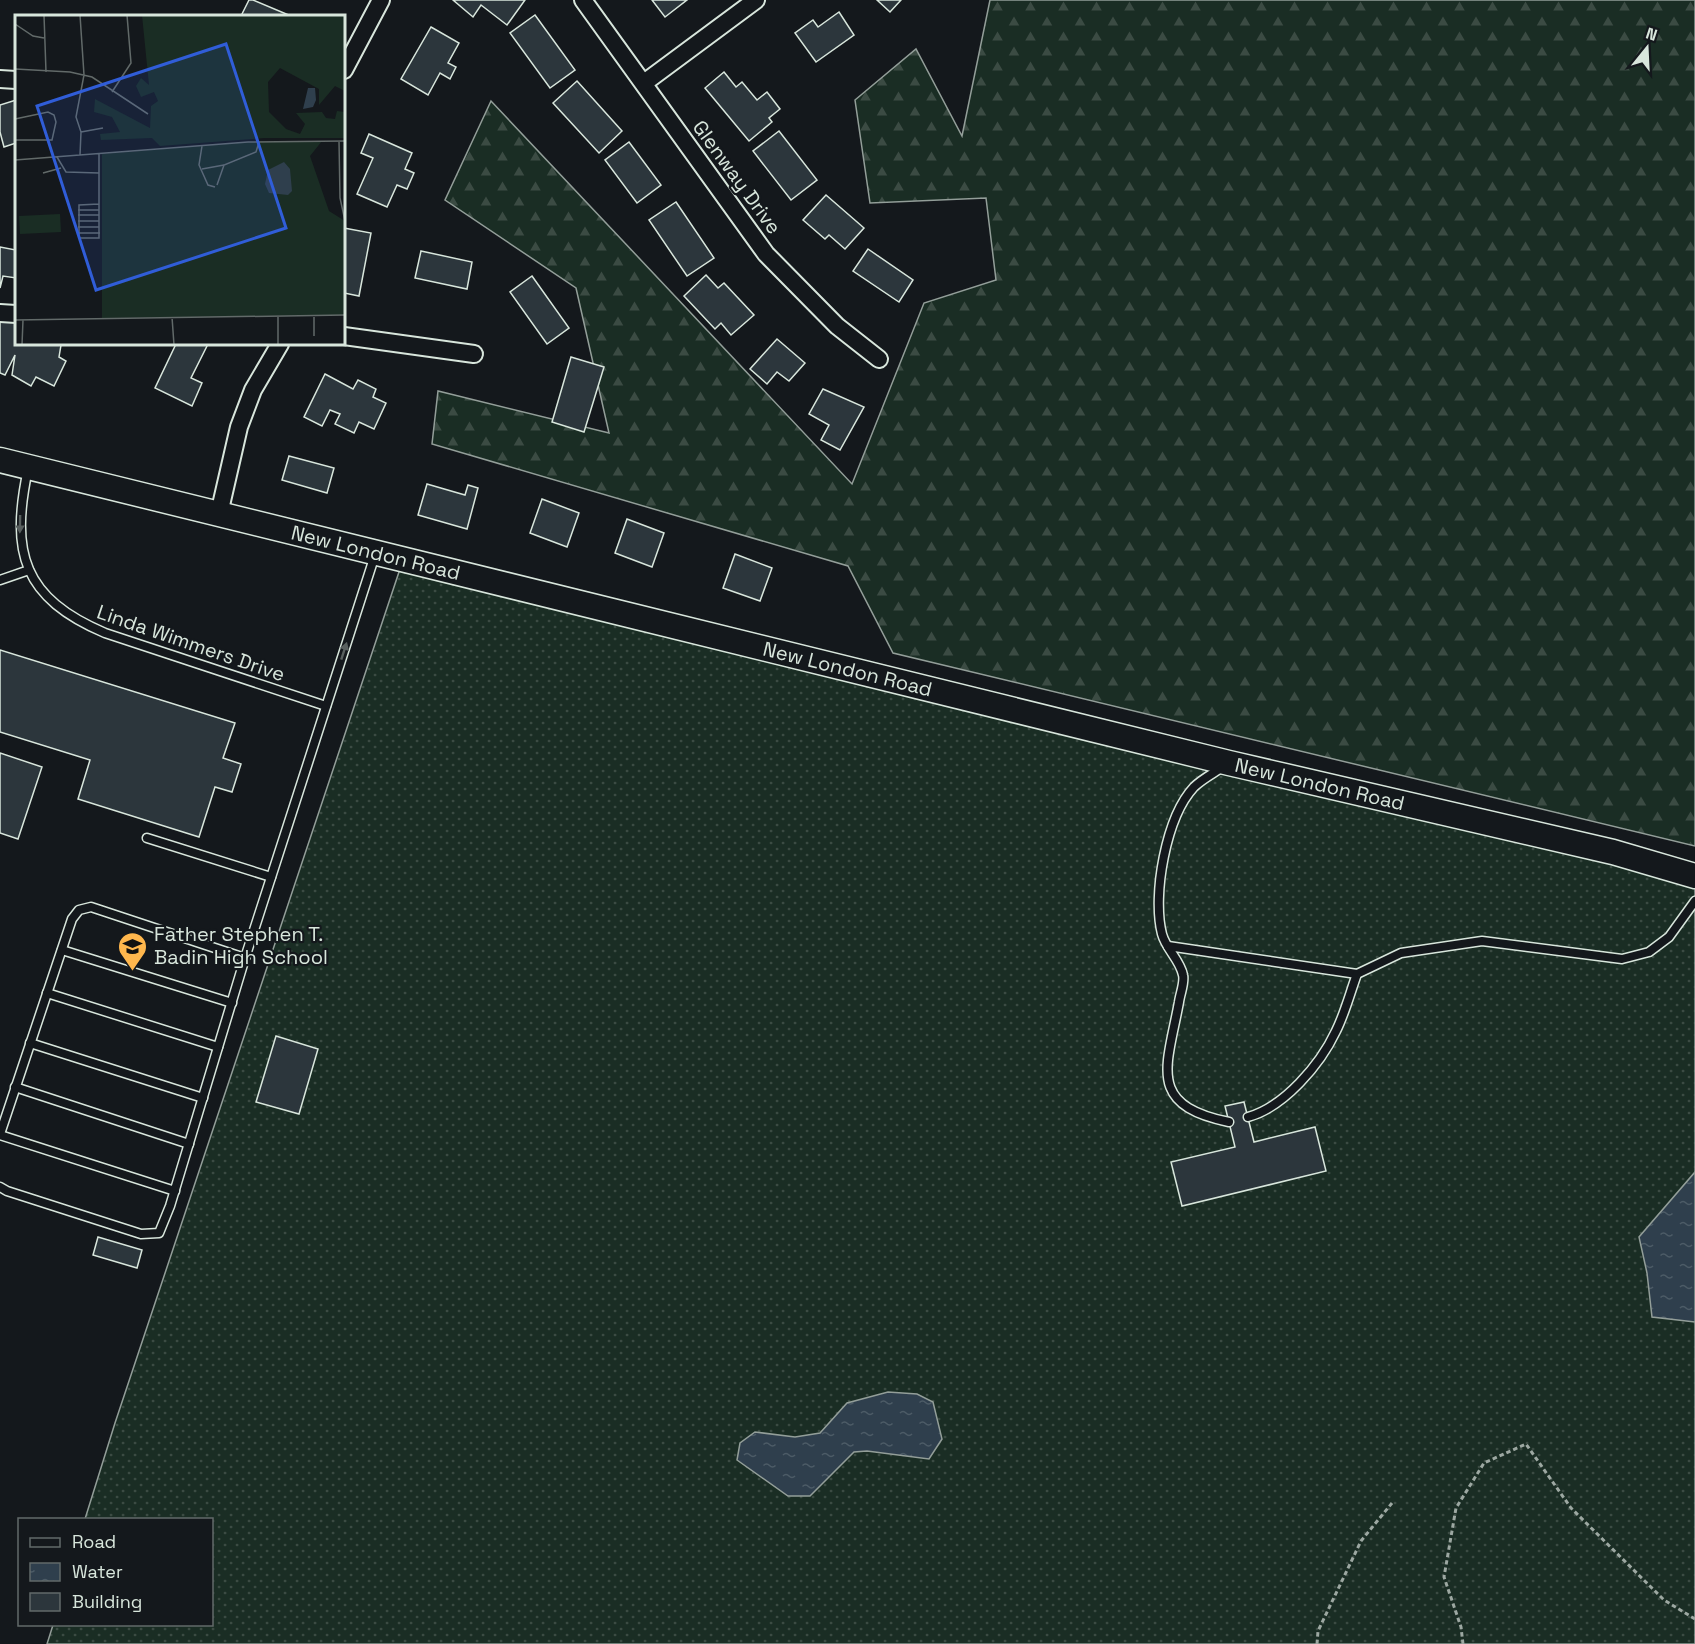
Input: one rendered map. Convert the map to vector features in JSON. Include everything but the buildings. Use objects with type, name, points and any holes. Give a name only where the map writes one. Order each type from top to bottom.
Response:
[{"type":"street","points":[[345,68],[381,0]]},
{"type":"street","name":"Glenway Drive","points":[[583,0],[766,254],[837,326],[879,359]]},
{"type":"street","points":[[644,83],[756,0]]},
{"type":"street","points":[[0,79],[15,80]]},
{"type":"street","points":[[0,313],[15,314]]},
{"type":"street","points":[[345,336],[474,354]]},
{"type":"street","points":[[219,514],[239,427],[253,390],[279,345]]},
{"type":"street","name":"New London Road","points":[[0,460],[1229,763],[1549,837],[1695,876]]},
{"type":"lane","name":"Linda Wimmers Drive","points":[[29,467],[20,505],[20,535],[28,570],[37,587],[82,623],[326,706]]},
{"type":"lane","points":[[0,1187],[141,1234],[159,1233],[175,1191],[245,958],[375,553]]},
{"type":"lane","points":[[0,580],[28,570]]},
{"type":"lane","points":[[1229,763],[1195,786],[1178,808],[1167,846],[1158,905],[1162,936],[1184,976],[1165,1074],[1171,1094],[1202,1116],[1229,1122]]},
{"type":"lane","points":[[147,838],[271,878]]},
{"type":"lane","points":[[1168,946],[1357,974],[1401,953],[1482,941],[1622,959],[1649,952],[1669,937],[1695,901]]},
{"type":"lane","points":[[175,1191],[0,1134],[72,919],[80,910],[91,908],[245,958]]},
{"type":"lane","points":[[62,950],[232,1004]]},
{"type":"lane","points":[[1248,1117],[1263,1113],[1290,1093],[1308,1072],[1336,1032],[1357,974]]},
{"type":"lane","points":[[47,993],[218,1047]]},
{"type":"lane","points":[[30,1043],[203,1098]]},
{"type":"lane","points":[[15,1087],[189,1144]]},
{"type":"path","points":[[1463,1644],[1461,1627],[1444,1577],[1456,1508],[1484,1463],[1527,1444],[1571,1508],[1664,1600],[1695,1619]]},
{"type":"path","points":[[1317,1644],[1318,1631],[1361,1541],[1392,1503]]},
{"type":"green space","points":[[990,0],[1695,0],[1695,846],[893,653],[848,566],[432,444],[438,391],[609,433],[576,288],[445,200],[491,101],[852,484],[924,303],[996,280],[986,198],[870,203],[855,100],[916,49],[962,136]]},
{"type":"green space","points":[[403,560],[1695,876],[1695,1644],[47,1644],[53,1626],[213,1626],[213,1518],[85,1518]]},
{"type":"water","points":[[1695,1172],[1695,1322],[1652,1317],[1647,1273],[1639,1237]]},
{"type":"water","points":[[888,1392],[917,1394],[933,1402],[942,1439],[929,1459],[867,1451],[854,1452],[810,1496],[788,1496],[737,1460],[740,1443],[755,1432],[795,1437],[820,1433],[847,1403]]},
{"type":"place","name":"Father Stephen T. Badin High School","points":[[133,972]]}]
